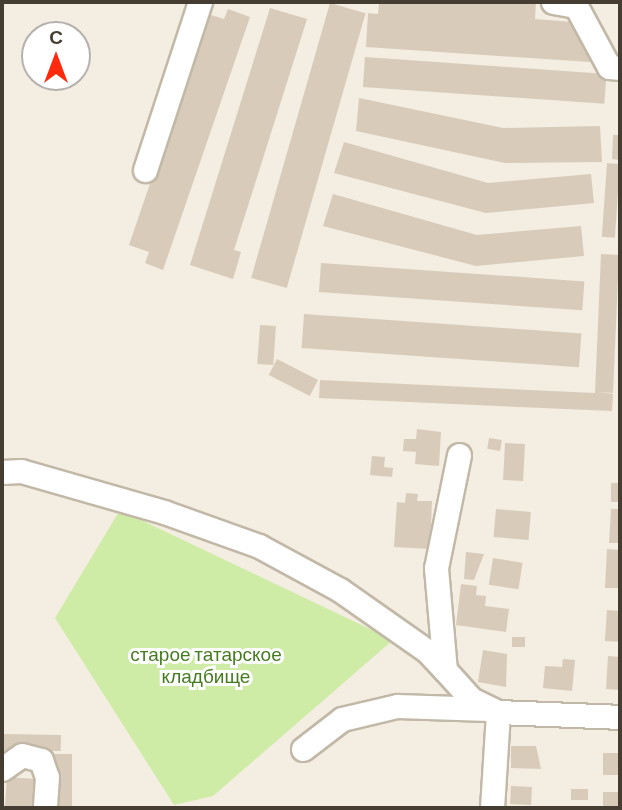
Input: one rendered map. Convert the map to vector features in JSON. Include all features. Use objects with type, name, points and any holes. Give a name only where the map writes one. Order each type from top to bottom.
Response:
[{"type":"street","points":[[145,170],[200,2]]},
{"type":"street","points":[[553,2],[576,6],[609,67],[620,68]]},
{"type":"street","points":[[445,670],[436,568],[459,455]]},
{"type":"street","points":[[2,472],[21,471],[164,512],[258,546],[341,590],[427,651],[471,699],[496,710]]},
{"type":"street","points":[[303,749],[342,719],[397,706],[620,717]]},
{"type":"street","points":[[492,808],[496,710]]},
{"type":"street","points":[[2,769],[22,755],[41,760],[47,777],[45,808]]},
{"type":"green space","name":"старое татарское кладбище","points":[[120,510],[393,640],[213,796],[174,805],[55,618]]},
{"type":"building","points":[[536,2],[535,19],[585,23],[583,47],[591,47],[590,62],[366,47],[368,13],[378,14],[379,4]]},
{"type":"building","points":[[330,3],[366,13],[287,288],[251,278]]},
{"type":"building","points":[[270,8],[307,19],[234,250],[241,252],[233,279],[190,265]]},
{"type":"building","points":[[228,9],[250,17],[163,270],[145,263],[149,252],[129,245],[208,14],[224,19]]},
{"type":"building","points":[[365,57],[606,74],[604,104],[363,87]]},
{"type":"building","points":[[359,98],[503,128],[600,126],[602,162],[505,163],[356,131]]},
{"type":"building","points":[[613,135],[620,135],[620,160],[612,159]]},
{"type":"building","points":[[344,142],[488,183],[591,174],[594,203],[486,213],[334,173]]},
{"type":"building","points":[[607,163],[620,164],[615,238],[602,237]]},
{"type":"building","points":[[333,194],[477,235],[581,226],[584,256],[476,266],[323,226]]},
{"type":"building","points":[[601,254],[619,255],[613,393],[598,392],[613,394],[612,411],[319,398],[320,380],[595,393]]},
{"type":"building","points":[[321,263],[584,281],[582,310],[319,292]]},
{"type":"building","points":[[304,314],[581,333],[579,367],[302,348]]},
{"type":"building","points":[[260,325],[276,326],[273,365],[257,364]]},
{"type":"building","points":[[277,359],[318,380],[310,396],[269,375]]},
{"type":"building","points":[[417,429],[441,432],[439,466],[415,464],[416,452],[403,451],[404,439],[416,439]]},
{"type":"building","points":[[489,438],[502,440],[500,451],[487,449]]},
{"type":"building","points":[[505,443],[525,444],[523,481],[503,480]]},
{"type":"building","points":[[372,456],[385,457],[384,467],[393,468],[392,477],[370,475]]},
{"type":"building","points":[[611,483],[620,483],[620,502],[611,502]]},
{"type":"building","points":[[406,493],[418,494],[417,501],[432,501],[430,549],[394,547],[397,502],[405,503]]},
{"type":"building","points":[[496,509],[531,512],[528,540],[494,537]]},
{"type":"building","points":[[611,509],[620,509],[620,543],[609,543]]},
{"type":"building","points":[[607,549],[620,550],[620,588],[605,588]]},
{"type":"building","points":[[466,552],[484,554],[474,580],[464,579]]},
{"type":"building","points":[[493,558],[523,563],[518,589],[489,585]]},
{"type":"building","points":[[461,584],[477,586],[476,595],[486,596],[485,606],[509,609],[506,632],[456,625]]},
{"type":"building","points":[[607,610],[620,611],[618,642],[605,641]]},
{"type":"building","points":[[512,637],[525,637],[525,647],[512,647]]},
{"type":"building","points":[[483,650],[507,654],[506,687],[478,682]]},
{"type":"building","points":[[608,656],[620,657],[620,690],[606,689]]},
{"type":"building","points":[[563,659],[575,660],[572,691],[543,688],[545,666],[562,667]]},
{"type":"building","points":[[2,734],[61,735],[61,751],[2,750]]},
{"type":"building","points":[[511,746],[536,746],[541,769],[511,768]]},
{"type":"building","points":[[603,753],[620,753],[620,775],[603,775]]},
{"type":"building","points":[[54,754],[72,754],[72,808],[54,808]]},
{"type":"building","points":[[7,777],[39,779],[37,808],[5,808]]},
{"type":"building","points":[[511,786],[532,787],[531,805],[510,804]]},
{"type":"building","points":[[571,789],[588,789],[588,800],[571,800]]},
{"type":"building","points":[[603,792],[620,792],[620,808],[603,808]]}]
